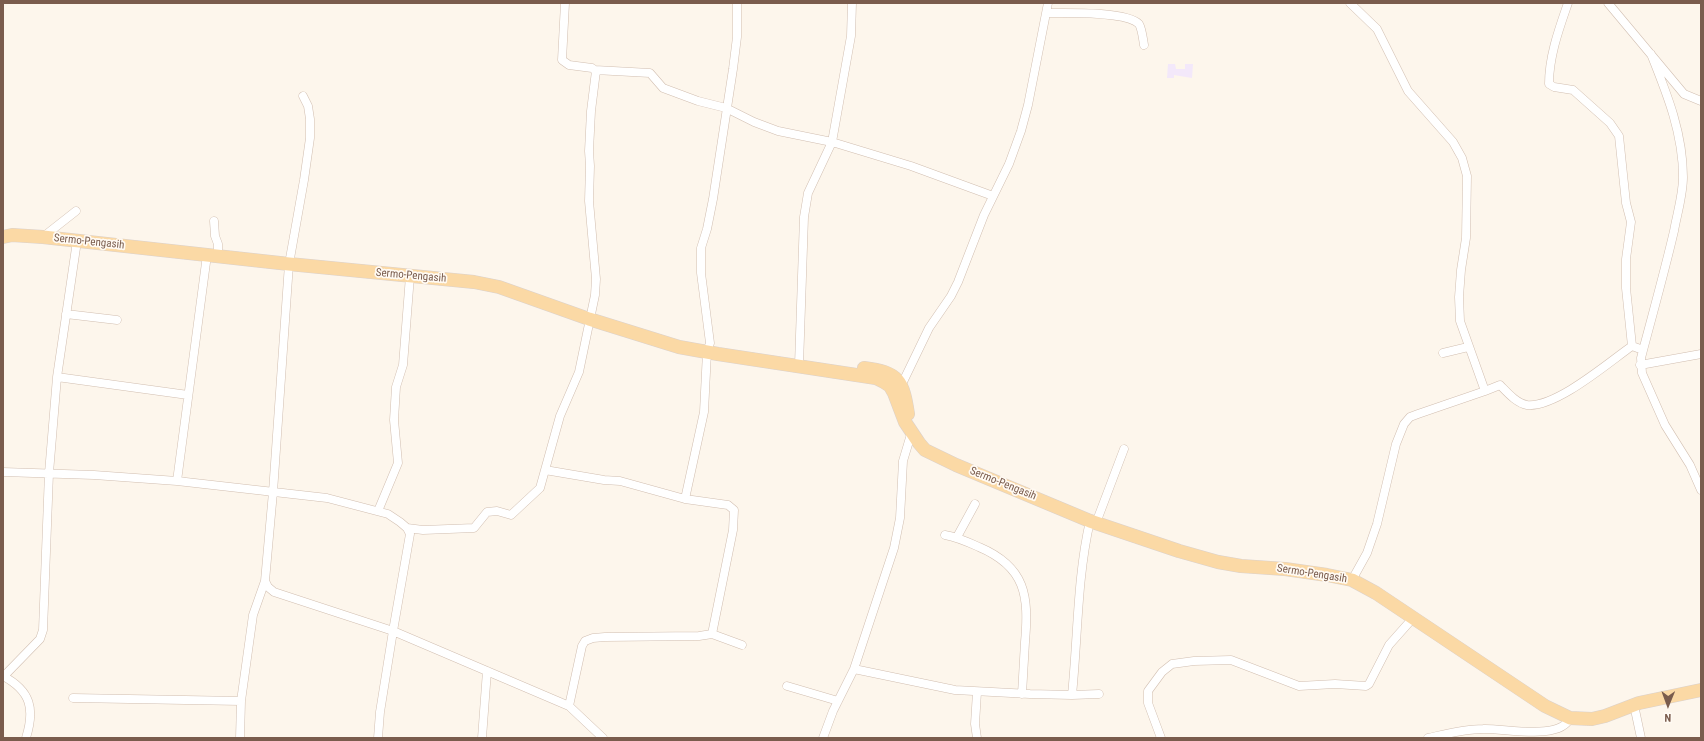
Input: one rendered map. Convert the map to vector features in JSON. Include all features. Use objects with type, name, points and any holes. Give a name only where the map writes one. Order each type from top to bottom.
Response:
[{"type":"main road","name":"Sermo-Pengasih","points":[[3,237],[12,235],[43,237],[289,264],[474,282],[499,287],[589,319],[652,339],[707,352],[868,377],[884,382],[894,393],[905,422],[925,450],[1093,522],[1179,551],[1218,562],[1242,566],[1285,569],[1352,580],[1376,593],[1545,706],[1570,718],[1578,720],[1605,716],[1675,694],[1701,690]]},
{"type":"main road","name":"Sermo-Pengasih","points":[[804,366],[874,369],[891,374],[902,386],[911,430]]},
{"type":"street","points":[[565,3],[562,60],[570,65],[595,70],[650,73],[663,88],[698,101],[726,108],[754,122],[778,131],[832,142],[910,166],[993,196]]},
{"type":"street","points":[[685,499],[704,412],[707,352],[710,343],[703,294],[700,260],[701,248],[707,229],[713,199],[734,63],[737,3]]},
{"type":"street","points":[[804,366],[804,218],[808,193],[832,142],[851,36],[852,3]]},
{"type":"street","points":[[902,386],[929,328],[951,296],[958,282],[984,215],[1009,164],[1021,131],[1048,3]]},
{"type":"street","points":[[1350,3],[1377,28],[1408,91],[1454,142],[1465,167],[1467,176],[1466,238],[1460,270],[1460,321],[1468,347],[1485,391]]},
{"type":"street","points":[[1568,3],[1554,47],[1549,71],[1549,84],[1554,87],[1573,90],[1610,122],[1619,136],[1626,202],[1631,222],[1626,259],[1626,288],[1632,346]]},
{"type":"street","points":[[1608,3],[1684,94],[1701,102]]},
{"type":"street","points":[[1046,13],[1098,13],[1132,19],[1140,25],[1144,45]]},
{"type":"street","points":[[1651,54],[1673,110],[1680,141],[1683,178],[1669,254],[1640,365],[1642,373],[1665,425],[1690,465],[1701,490]]},
{"type":"street","points":[[407,528],[423,530],[474,528],[487,512],[497,511],[510,515],[540,488],[560,416],[579,372],[595,295],[596,279],[589,201],[591,111],[595,70]]},
{"type":"street","points":[[240,738],[241,701],[253,615],[263,585],[273,492],[289,264],[310,138],[308,106],[303,96]]},
{"type":"street","points":[[43,237],[76,211]]},
{"type":"street","points":[[177,481],[188,395],[213,256],[218,244],[215,236],[214,221]]},
{"type":"street","points":[[26,738],[31,711],[29,700],[18,687],[4,676],[40,639],[44,630],[49,473],[57,377],[77,241]]},
{"type":"street","points":[[378,511],[398,463],[394,420],[396,387],[403,365],[410,276]]},
{"type":"street","points":[[66,314],[118,320]]},
{"type":"street","points":[[1632,346],[1643,350]]},
{"type":"street","points":[[1352,580],[1367,553],[1377,524],[1396,444],[1404,424],[1410,417],[1500,385],[1515,400],[1527,405],[1551,401],[1596,374],[1632,346]]},
{"type":"street","points":[[1443,353],[1468,347]]},
{"type":"street","points":[[1640,365],[1701,354]]},
{"type":"street","points":[[57,377],[188,395]]},
{"type":"street","points":[[823,738],[838,701],[854,669],[873,615],[898,532],[902,467],[911,430]]},
{"type":"street","points":[[1072,695],[1078,599],[1083,559],[1093,522],[1124,449]]},
{"type":"street","points":[[545,470],[604,480],[620,481],[685,499],[728,505],[734,510],[733,530],[712,634]]},
{"type":"street","points":[[3,472],[49,473],[177,481],[326,498],[388,514],[407,528],[410,534],[380,712],[378,738]]},
{"type":"street","points":[[957,537],[975,504]]},
{"type":"street","points":[[945,535],[957,537],[1000,556],[1008,564],[1024,589],[1027,613],[1022,694]]},
{"type":"street","points":[[263,585],[283,595],[393,631],[569,706],[603,738]]},
{"type":"street","points":[[1161,738],[1148,703],[1148,691],[1162,672],[1172,664],[1194,661],[1231,660],[1299,686],[1335,684],[1366,686],[1371,680],[1388,645],[1413,618]]},
{"type":"street","points":[[569,706],[582,646],[585,641],[592,638],[699,636],[712,634],[742,644]]},
{"type":"street","points":[[854,669],[955,690],[1022,694],[1099,694]]},
{"type":"street","points":[[482,738],[487,671]]},
{"type":"street","points":[[786,686],[838,701]]},
{"type":"street","points":[[977,692],[975,724],[977,738]]},
{"type":"street","points":[[73,698],[241,701]]},
{"type":"street","points":[[1634,706],[1641,738]]},
{"type":"street","points":[[1428,738],[1448,733],[1482,729],[1543,733],[1555,732],[1569,723],[1570,718]]},
{"type":"shaded area","points":[[1168,64],[1175,64],[1176,69],[1185,69],[1185,64],[1193,64],[1192,78],[1174,75],[1174,78],[1167,78]]}]
